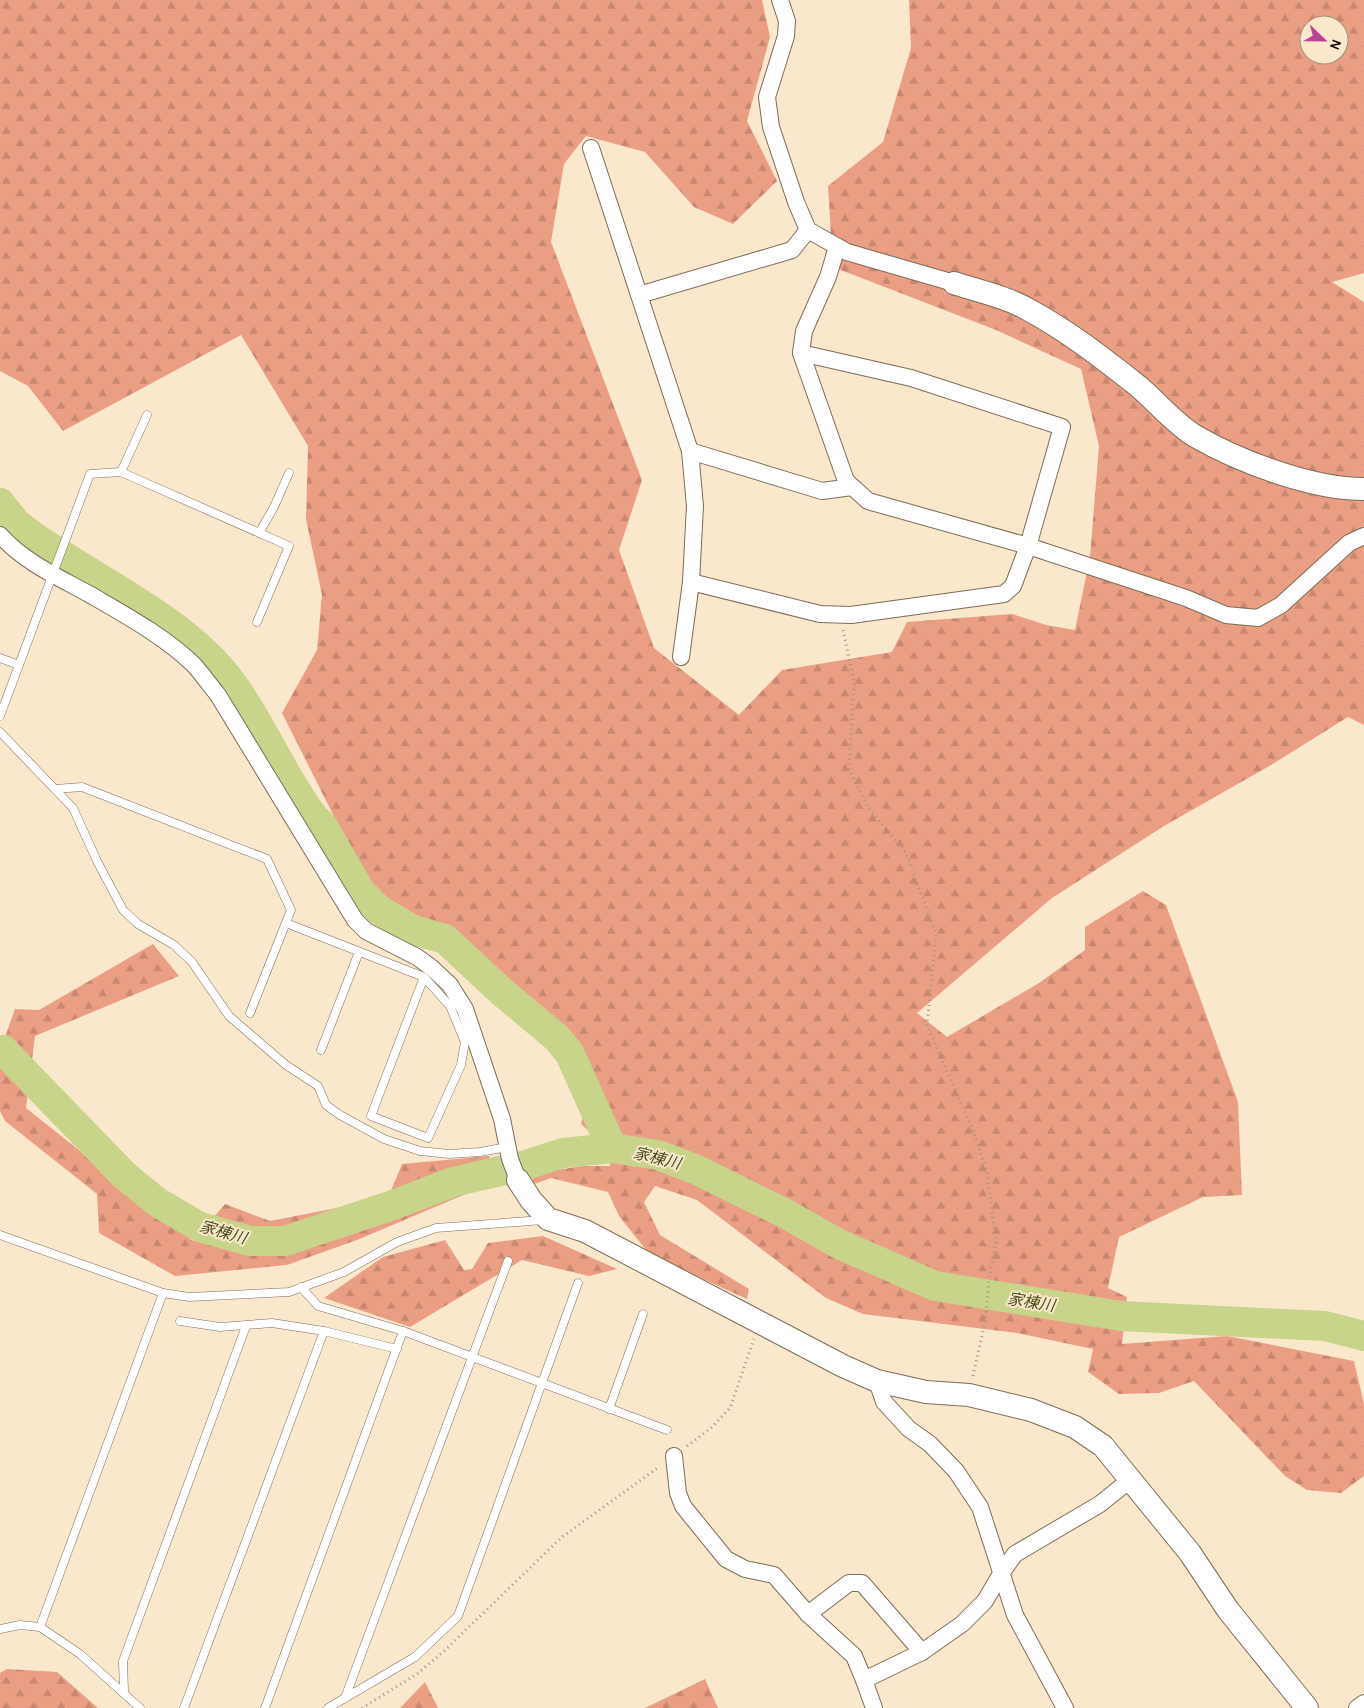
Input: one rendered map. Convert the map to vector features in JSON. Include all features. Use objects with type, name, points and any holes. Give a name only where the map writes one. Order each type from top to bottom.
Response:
[{"type":"street","points":[[780,0],[787,21],[786,36],[767,97],[771,127],[796,202],[808,230],[837,247],[1028,308],[1077,339],[1138,386],[1194,435],[1249,461],[1293,476],[1344,489],[1364,490]]},
{"type":"street","points":[[591,148],[690,451],[695,506],[691,582],[681,657]]},
{"type":"street","points":[[639,295],[792,250],[808,230]]},
{"type":"street","points":[[837,247],[828,277],[804,331],[800,353],[846,481],[868,501],[1028,546],[1186,598],[1226,615],[1258,618],[1280,606],[1349,543],[1364,536]]},
{"type":"street","points":[[691,582],[820,614],[851,615],[1004,594],[1013,586],[1028,546],[1062,427],[912,378],[800,353]]},
{"type":"street","points":[[690,451],[822,491],[852,487]]},
{"type":"street","points":[[0,535],[21,555],[149,631],[193,665],[218,695],[356,920],[366,931],[417,957],[450,986],[466,1009],[502,1119],[508,1153],[518,1180],[531,1200],[548,1219],[585,1231],[843,1366],[877,1381],[926,1392],[969,1395],[1031,1410],[1075,1427],[1103,1446],[1190,1553],[1228,1610],[1307,1708]]},
{"type":"street","points":[[877,1381],[884,1402],[909,1429],[930,1444],[956,1471],[980,1507],[1015,1615],[1065,1708]]},
{"type":"street","points":[[674,1456],[678,1493],[683,1506],[726,1559],[745,1569],[774,1575],[808,1614],[854,1656],[874,1708]]},
{"type":"street","points":[[864,1680],[922,1652],[962,1624],[985,1601],[1015,1554],[1100,1504],[1130,1480]]},
{"type":"street","points":[[808,1614],[849,1582],[862,1583],[922,1652]]},
{"type":"street","points":[[1357,1708],[1364,1703]]},
{"type":"lane","points":[[121,472],[148,415]]},
{"type":"lane","points":[[0,716],[90,474],[121,472],[289,546],[256,622]]},
{"type":"lane","points":[[259,533],[289,473]]},
{"type":"lane","points":[[0,658],[19,665]]},
{"type":"lane","points":[[0,732],[73,808],[97,861],[123,910],[138,924],[174,945],[192,962],[229,1016],[286,1065],[318,1086],[326,1105],[340,1115],[384,1138],[420,1151],[449,1154],[508,1153]]},
{"type":"lane","points":[[55,789],[82,787],[267,859],[291,910],[250,1013]]},
{"type":"lane","points":[[286,923],[424,977],[450,1006],[465,1042],[461,1065],[428,1138],[371,1116],[424,977]]},
{"type":"lane","points":[[321,1050],[359,952]]},
{"type":"lane","points":[[0,1235],[163,1293],[189,1297],[289,1292],[344,1272],[397,1242],[436,1228],[548,1219]]},
{"type":"lane","points":[[345,1698],[508,1261]]},
{"type":"lane","points":[[328,1708],[415,1657],[458,1616],[578,1283]]},
{"type":"lane","points":[[301,1287],[318,1306],[403,1331],[667,1430]]},
{"type":"lane","points":[[40,1627],[163,1293]]},
{"type":"lane","points":[[609,1409],[643,1314]]},
{"type":"lane","points":[[180,1321],[220,1327],[272,1323],[324,1331],[397,1350]]},
{"type":"lane","points":[[124,1691],[122,1661],[246,1326]]},
{"type":"lane","points":[[184,1708],[324,1331]]},
{"type":"lane","points":[[266,1708],[282,1657],[403,1331]]},
{"type":"lane","points":[[0,1629],[20,1625],[40,1627],[80,1654],[124,1691],[140,1708]]},
{"type":"path","points":[[843,628],[854,682],[849,768],[869,809],[906,853],[936,934],[927,1026],[973,1130],[987,1173],[996,1242],[989,1279],[986,1322],[969,1395]]},
{"type":"path","points":[[362,1708],[430,1663],[562,1537],[711,1428],[730,1408],[743,1376],[760,1322]]},
{"type":"green space","points":[[0,0],[762,0],[770,37],[747,121],[777,181],[733,224],[694,207],[645,152],[586,136],[564,164],[551,242],[642,480],[619,550],[654,648],[739,715],[782,670],[892,652],[907,622],[1012,614],[1046,625],[1075,630],[1090,557],[1099,446],[1081,369],[996,330],[833,267],[828,186],[883,142],[911,48],[909,0],[1364,0],[1364,273],[1332,282],[1364,302],[1364,725],[1348,717],[1271,765],[1164,826],[1052,898],[917,1013],[947,1037],[1039,983],[1085,950],[1085,927],[1143,891],[1166,905],[1238,1102],[1242,1195],[1203,1197],[1119,1237],[1108,1288],[1127,1297],[1122,1344],[1227,1336],[1354,1361],[1364,1404],[1364,1476],[1341,1493],[1307,1490],[1285,1476],[1194,1381],[1159,1393],[1119,1394],[1088,1372],[1093,1349],[1017,1333],[863,1314],[826,1298],[697,1200],[655,1186],[644,1202],[660,1235],[749,1289],[747,1299],[650,1255],[619,1216],[608,1192],[551,1178],[529,1186],[536,1173],[583,1166],[610,1166],[612,1152],[581,1124],[593,1077],[558,1036],[485,977],[376,900],[282,713],[317,650],[322,595],[306,519],[308,446],[241,335],[63,431],[28,386],[0,371]]},
{"type":"green space","points":[[153,944],[179,976],[35,1036],[26,1108],[193,1241],[225,1204],[270,1221],[388,1198],[402,1164],[489,1156],[494,1182],[357,1240],[287,1265],[175,1276],[99,1233],[97,1194],[5,1121],[0,1111],[0,1051],[15,1009],[39,1010]]},
{"type":"green space","points":[[543,1236],[617,1269],[589,1276],[522,1260],[410,1327],[324,1298],[383,1257],[445,1240],[464,1270],[472,1269],[488,1243]]},
{"type":"green space","points":[[7,1669],[57,1672],[98,1708],[0,1708],[0,1673]]},
{"type":"green space","points":[[705,1679],[718,1708],[645,1708]]},
{"type":"green space","points":[[425,1682],[438,1708],[400,1708]]},
{"type":"waterway","points":[[0,503],[16,523],[30,534],[164,620],[212,660],[231,682],[248,707],[293,786],[309,812],[322,825],[360,891],[379,910],[413,930],[445,939],[502,992],[557,1038],[570,1054],[612,1148]]},
{"type":"waterway","name":"家棟川","points":[[3,1050],[124,1175],[157,1202],[200,1227],[250,1241],[285,1241],[393,1205],[453,1182],[526,1165],[563,1153],[612,1148],[658,1155],[697,1170],[786,1214],[839,1244],[935,1286],[1121,1316],[1325,1326],[1364,1336]]}]
